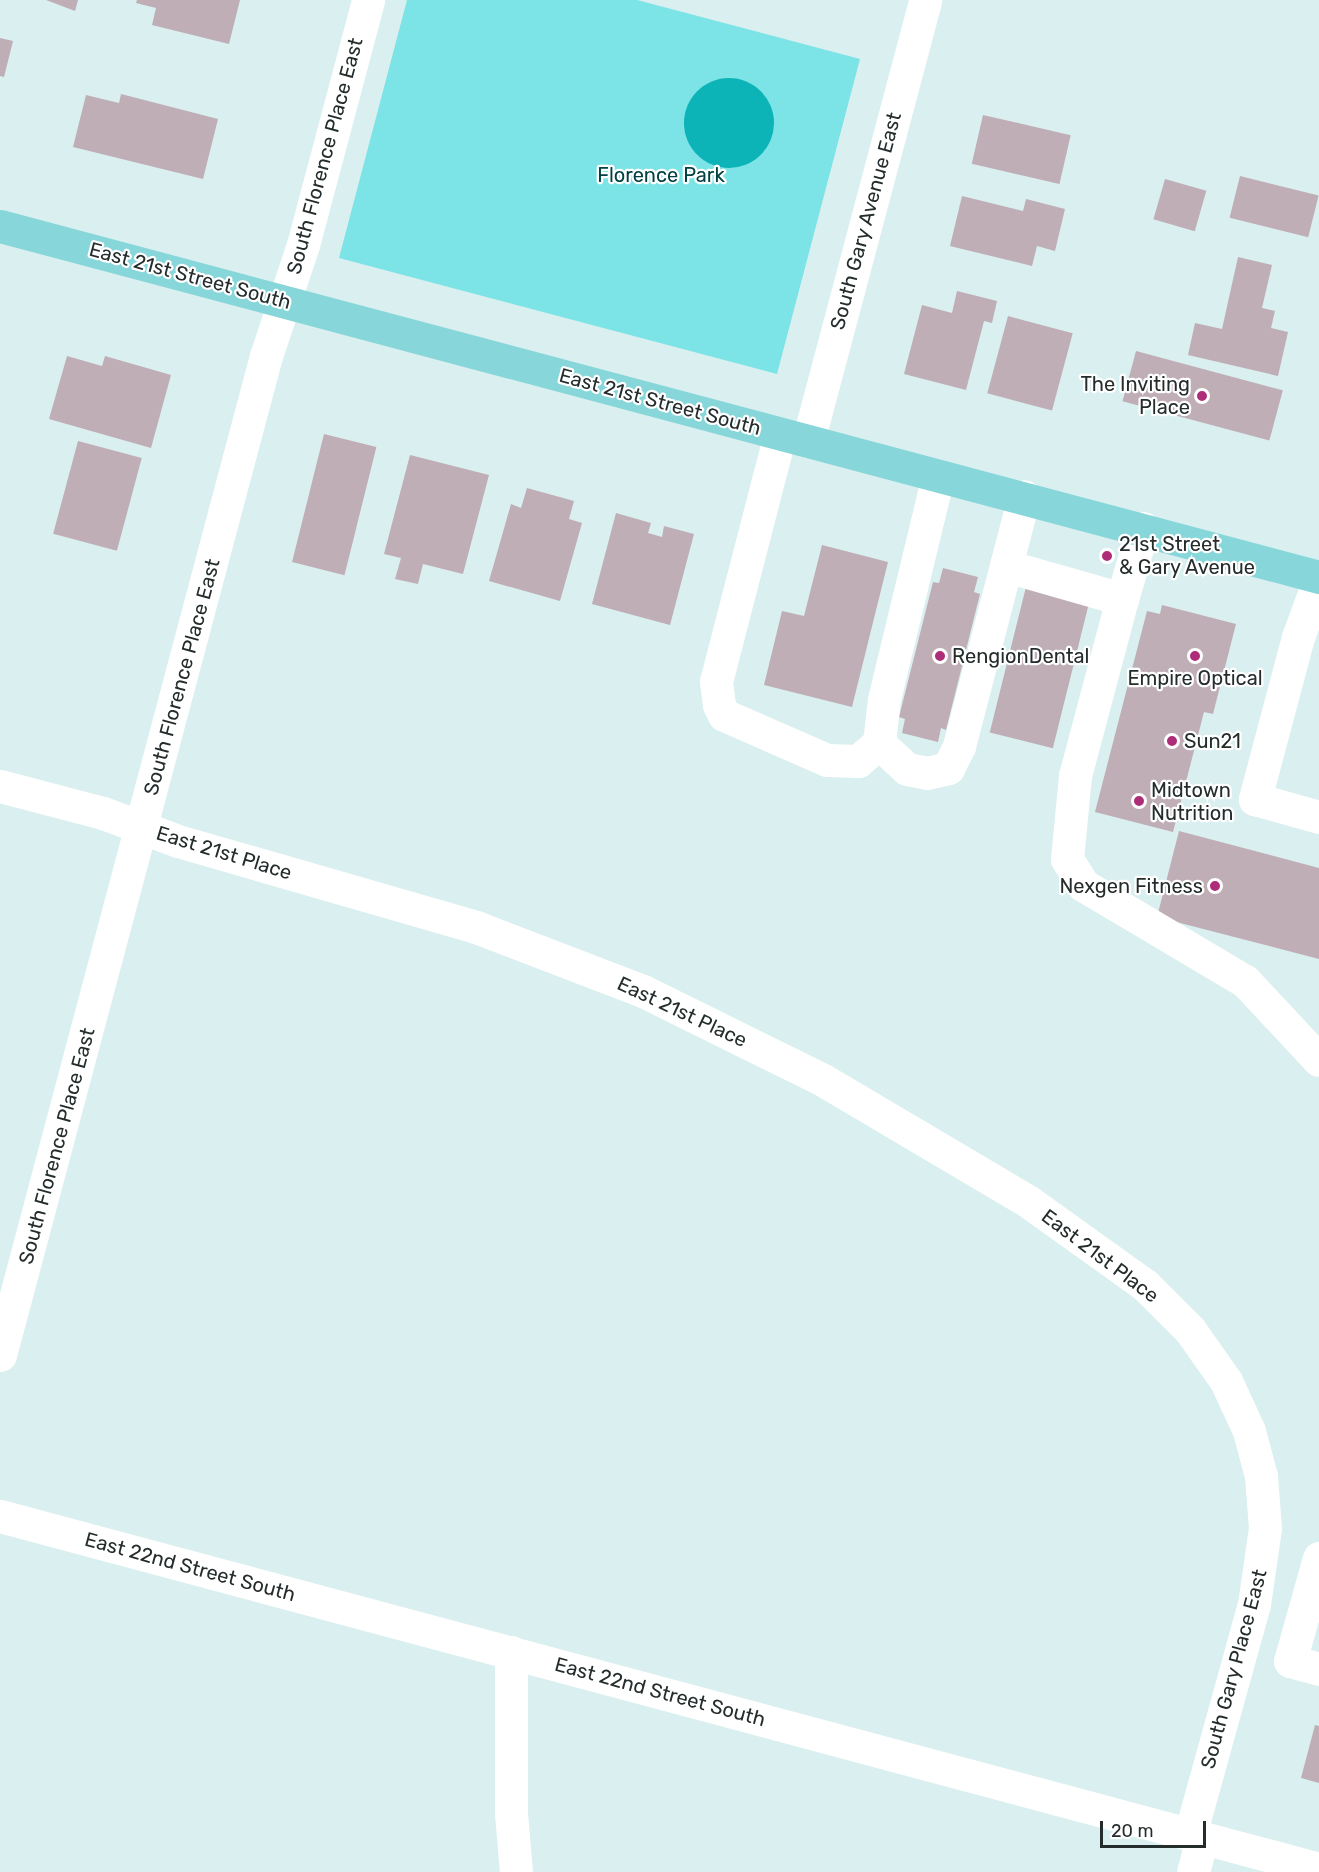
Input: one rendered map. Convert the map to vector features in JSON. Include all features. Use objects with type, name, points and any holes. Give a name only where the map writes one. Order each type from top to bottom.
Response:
[{"type":"main road","name":"East 21st Street South","points":[[0,226],[938,476],[1024,496],[1319,579]]},
{"type":"street","name":"South Florence Place East","points":[[0,1355],[143,827],[266,356],[303,245],[368,0]]},
{"type":"street","name":"South Gary Avenue East","points":[[879,744],[858,761],[827,760],[724,715],[718,705],[716,681],[794,438],[925,0]]},
{"type":"street","points":[[938,476],[884,699],[879,744],[907,769],[927,773],[948,768],[959,747],[1024,496]]},
{"type":"street","points":[[1143,528],[1075,776],[1067,859],[1083,885],[1245,981],[1319,1060]]},
{"type":"street","points":[[1006,566],[1122,599]]},
{"type":"street","points":[[1319,579],[1298,637],[1255,799],[1319,817]]},
{"type":"street","name":"East 21st Place","points":[[0,786],[143,827],[178,841],[476,927],[643,991],[823,1080],[1029,1202],[1145,1285],[1196,1339],[1226,1381],[1249,1431]]},
{"type":"street","name":"South Gary Place East","points":[[1193,1872],[1196,1837],[1263,1565],[1265,1528],[1261,1476],[1249,1431]]},
{"type":"street","name":"East 22nd Street South","points":[[0,1516],[1319,1869]]},
{"type":"street","points":[[1319,1558],[1290,1661],[1319,1669]]},
{"type":"street","points":[[511,1652],[511,1813],[516,1872]]},
{"type":"green space","name":"Florence Park","points":[[407,0],[637,0],[860,59],[777,374],[339,258]]},
{"type":"shaded area","points":[[729,78],[746,82],[761,91],[770,106],[774,123],[770,140],[761,155],[746,164],[729,168],[712,164],[697,155],[688,140],[684,123],[688,106],[697,91],[712,82]]},
{"type":"building","points":[[46,0],[78,0],[75,11]]},
{"type":"building","points":[[137,0],[240,0],[229,44],[152,25],[156,8],[136,3]]},
{"type":"building","points":[[0,38],[13,41],[4,77],[0,76]]},
{"type":"building","points":[[121,94],[218,119],[203,179],[73,147],[86,95],[119,103]]},
{"type":"building","points":[[983,115],[1071,135],[1059,184],[972,164]]},
{"type":"building","points":[[1240,176],[1319,196],[1308,237],[1230,218]]},
{"type":"building","points":[[1165,179],[1206,191],[1195,231],[1153,219]]},
{"type":"building","points":[[962,196],[1023,211],[1026,199],[1065,209],[1055,251],[1037,246],[1032,266],[950,246]]},
{"type":"building","points":[[1238,257],[1272,265],[1262,308],[1275,311],[1271,328],[1288,332],[1278,376],[1188,355],[1195,323],[1222,329]]},
{"type":"building","points":[[957,291],[997,301],[992,323],[984,321],[966,390],[904,374],[922,305],[952,313]]},
{"type":"building","points":[[1008,316],[1073,333],[1052,411],[987,393]]},
{"type":"building","name":"The Inviting Place","points":[[1136,351],[1283,390],[1269,441],[1123,401]]},
{"type":"building","points":[[67,356],[102,366],[105,356],[171,375],[151,448],[49,419]]},
{"type":"building","points":[[324,434],[376,447],[344,575],[292,562]]},
{"type":"building","points":[[78,441],[142,458],[117,551],[53,534]]},
{"type":"building","points":[[410,455],[489,475],[463,574],[423,564],[418,584],[395,579],[401,558],[384,554]]},
{"type":"building","points":[[527,488],[574,501],[569,519],[582,523],[560,601],[489,581],[511,504],[521,508]]},
{"type":"building","points":[[616,513],[651,523],[648,533],[662,537],[664,526],[694,534],[670,625],[592,604]]},
{"type":"building","points":[[822,545],[888,562],[852,707],[764,685],[782,611],[804,616]]},
{"type":"building","name":"RengionDental","points":[[943,568],[978,577],[974,592],[980,594],[946,730],[941,728],[938,742],[902,733],[905,719],[899,717],[933,582],[939,583]]},
{"type":"building","points":[[1027,583],[1090,599],[1053,748],[990,732]]},
{"type":"building","points":[[1162,605],[1236,624],[1213,714],[1204,712],[1173,832],[1095,812],[1147,611],[1160,614]]},
{"type":"building","name":"Nexgen Fitness","points":[[1179,831],[1319,868],[1319,959],[1157,917]]},
{"type":"building","points":[[1315,1725],[1319,1726],[1319,1783],[1301,1778]]},
{"type":"place","name":"The Inviting Place","points":[[1202,396]]},
{"type":"place","name":"21st Street & Gary Avenue","points":[[1107,556]]},
{"type":"place","name":"RengionDental","points":[[940,656]]},
{"type":"place","name":"Empire Optical","points":[[1195,656]]},
{"type":"place","name":"Sun21","points":[[1172,741]]},
{"type":"place","name":"Midtown Nutrition","points":[[1139,801]]},
{"type":"place","name":"Nexgen Fitness","points":[[1215,886]]}]
